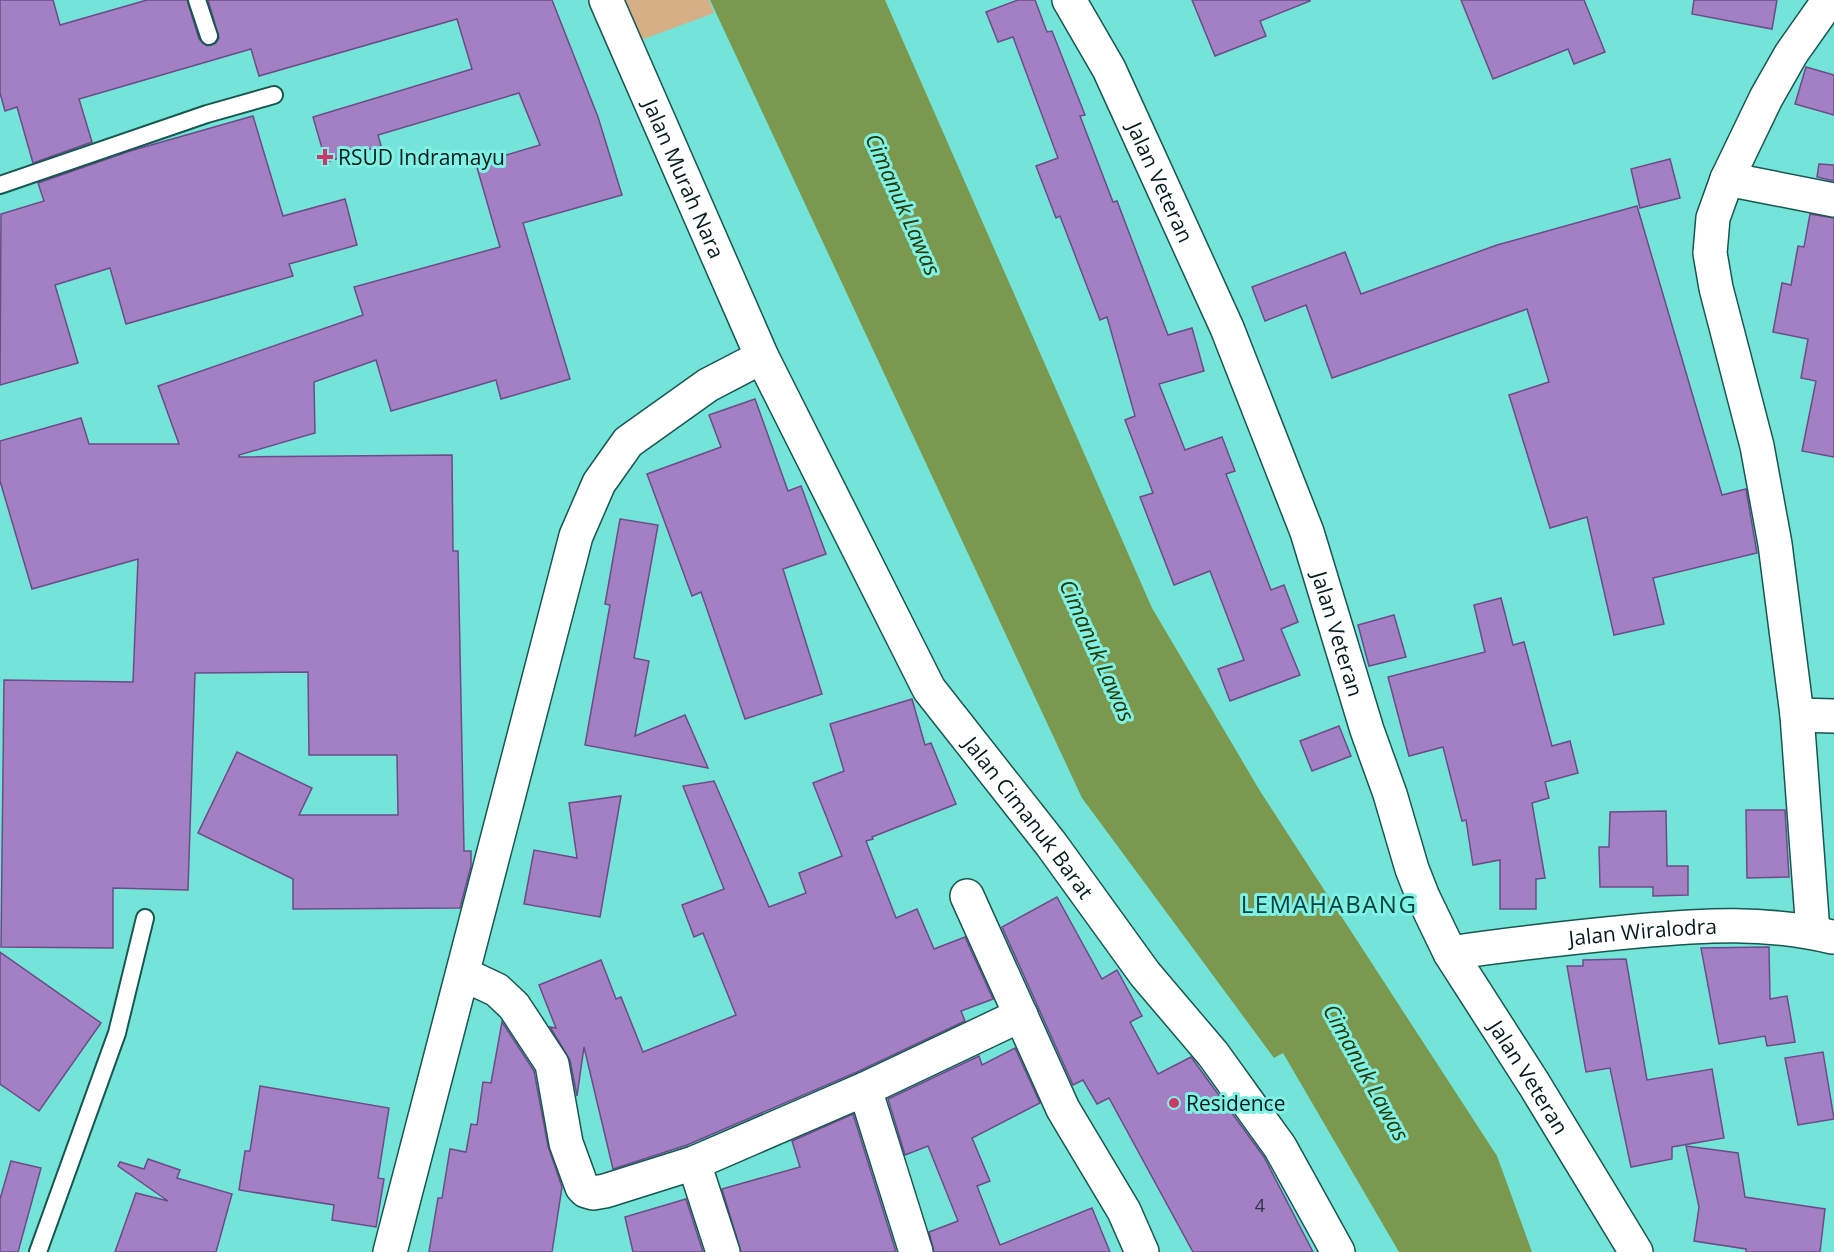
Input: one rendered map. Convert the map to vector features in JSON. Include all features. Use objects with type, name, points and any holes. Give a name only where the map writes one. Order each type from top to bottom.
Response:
[{"type":"street","name":"Jalan Murah Nara","points":[[606,0],[762,357]]},
{"type":"street","name":"Jalan Veteran","points":[[1069,0],[1109,69],[1227,328],[1307,532],[1412,869],[1450,953],[1636,1252]]},
{"type":"street","points":[[1824,935],[1775,544],[1757,446],[1716,288],[1710,253],[1713,218],[1727,178],[1766,98],[1791,54],[1829,6]]},
{"type":"street","points":[[1727,178],[1834,200]]},
{"type":"street","points":[[390,1252],[576,536],[599,483],[628,442],[708,385],[762,357]]},
{"type":"street","name":"Jalan Cimanuk Barat","points":[[762,357],[929,689],[1051,844],[1145,974],[1213,1054],[1280,1147],[1338,1252]]},
{"type":"street","points":[[1797,715],[1834,716]]},
{"type":"street","points":[[967,896],[1063,1109],[1124,1211],[1142,1252]]},
{"type":"street","name":"Jalan Wiralodra","points":[[1450,953],[1554,938],[1699,926],[1763,925],[1824,935]]},
{"type":"street","points":[[463,974],[497,990],[514,1006],[552,1064],[566,1143],[586,1191],[605,1191],[694,1163],[866,1089],[1021,1015]]},
{"type":"street","points":[[866,1089],[916,1252]]},
{"type":"street","points":[[694,1163],[723,1252]]},
{"type":"lane","points":[[197,0],[209,36]]},
{"type":"lane","points":[[0,185],[207,114],[274,95]]},
{"type":"lane","points":[[38,1252],[117,1033],[145,918]]},
{"type":"shaded area","points":[[624,0],[709,0],[714,13],[641,40]]},
{"type":"water","name":"Cimanuk Lawas","points":[[710,0],[885,0],[1152,608],[1260,791],[1497,1156],[1532,1252],[1399,1252],[1283,1053],[1274,1058],[1082,798]]},
{"type":"building","points":[[0,0],[53,0],[60,25],[147,0],[187,0],[199,39],[207,46],[216,43],[219,38],[208,0],[552,0],[598,117],[622,195],[523,223],[570,379],[501,399],[496,380],[391,411],[376,360],[314,382],[315,433],[239,455],[239,457],[452,455],[453,551],[458,551],[464,851],[471,851],[471,866],[460,908],[293,909],[293,879],[198,833],[237,752],[312,788],[299,815],[398,815],[397,755],[309,755],[308,672],[195,673],[188,890],[113,888],[113,948],[1,947],[4,680],[133,682],[138,559],[32,589],[0,481],[0,441],[81,418],[89,444],[179,444],[158,386],[363,315],[354,287],[500,247],[476,164],[540,145],[519,93],[378,135],[381,146],[326,162],[313,117],[472,69],[457,19],[259,76],[251,49],[79,99],[92,142],[33,163],[17,107],[5,111],[0,93]]},
{"type":"building","points":[[1018,0],[1035,0],[1047,32],[1052,31],[1085,115],[1080,116],[1113,202],[1117,201],[1168,335],[1192,328],[1204,371],[1159,384],[1185,450],[1222,437],[1235,471],[1226,474],[1271,590],[1284,585],[1298,622],[1281,629],[1300,675],[1230,701],[1218,669],[1244,660],[1210,571],[1174,585],[1140,497],[1153,493],[1125,420],[1135,416],[1107,317],[1100,320],[1060,216],[1056,218],[1036,166],[1058,158],[1013,37],[998,42],[986,12]]},
{"type":"building","points":[[1192,0],[1310,1],[1260,21],[1266,36],[1215,56]]},
{"type":"building","points":[[1461,0],[1584,0],[1605,52],[1574,64],[1568,49],[1493,79]]},
{"type":"building","points":[[1694,0],[1777,0],[1772,29],[1692,14]]},
{"type":"building","points":[[1806,67],[1834,75],[1834,115],[1795,104]]},
{"type":"building","points":[[253,116],[283,216],[345,199],[357,245],[289,264],[293,276],[126,324],[110,268],[55,285],[78,363],[0,385],[1,214],[44,201],[38,183],[130,151]]},
{"type":"building","points":[[1670,159],[1680,198],[1640,208],[1631,169]]},
{"type":"building","points":[[1819,164],[1834,165],[1834,181],[1817,177]]},
{"type":"building","points":[[1637,206],[1722,495],[1746,489],[1757,553],[1653,578],[1664,624],[1614,635],[1587,517],[1550,528],[1509,395],[1549,382],[1527,309],[1332,378],[1306,305],[1265,321],[1252,287],[1345,252],[1361,294],[1497,245]]},
{"type":"building","points":[[1810,214],[1834,218],[1834,457],[1802,451],[1816,381],[1801,378],[1808,339],[1773,332],[1782,283],[1791,285],[1798,246],[1804,247]]},
{"type":"building","points":[[755,399],[788,491],[801,486],[826,554],[783,569],[822,694],[745,719],[701,592],[692,596],[647,474],[721,447],[709,415]]},
{"type":"building","points":[[620,519],[658,525],[634,658],[649,661],[635,736],[685,715],[708,768],[585,745],[610,605],[605,604]]},
{"type":"building","points":[[1501,598],[1513,645],[1524,642],[1552,746],[1570,741],[1578,773],[1545,782],[1549,798],[1532,803],[1545,878],[1536,879],[1536,909],[1500,909],[1500,860],[1473,865],[1466,820],[1462,821],[1443,747],[1409,756],[1388,677],[1485,652],[1474,605]]},
{"type":"building","points":[[1394,615],[1406,657],[1369,666],[1358,625]]},
{"type":"building","points":[[912,699],[925,745],[931,743],[956,804],[866,841],[896,918],[917,909],[934,949],[965,937],[993,999],[961,1011],[965,1021],[857,1072],[687,1145],[613,1169],[584,1047],[577,1096],[570,1060],[550,1027],[556,1028],[539,985],[601,960],[616,999],[621,997],[643,1052],[736,1015],[703,933],[694,937],[682,905],[724,889],[683,786],[714,781],[769,907],[806,893],[799,873],[842,856],[813,783],[844,771],[830,724]]},
{"type":"building","points":[[1339,726],[1351,756],[1312,771],[1300,741]]},
{"type":"building","points":[[621,796],[600,917],[524,904],[534,850],[577,858],[569,803]]},
{"type":"building","points":[[1746,810],[1785,810],[1789,877],[1747,878]]},
{"type":"building","points":[[1666,811],[1667,866],[1688,866],[1688,895],[1653,896],[1653,887],[1600,887],[1599,847],[1609,847],[1610,812]]},
{"type":"building","points":[[1057,897],[1102,979],[1117,970],[1142,1016],[1130,1022],[1158,1074],[1191,1057],[1264,1157],[1313,1252],[1193,1252],[1109,1098],[1097,1104],[1083,1080],[1073,1085],[1002,927]]},
{"type":"building","points":[[1769,947],[1770,999],[1787,996],[1795,1042],[1767,1046],[1765,1036],[1719,1044],[1701,948]]},
{"type":"building","points":[[0,952],[101,1023],[39,1111],[0,1084]]},
{"type":"building","points":[[1626,959],[1647,1080],[1712,1069],[1724,1138],[1672,1147],[1672,1159],[1631,1167],[1610,1068],[1586,1072],[1567,966],[1583,966],[1583,960]]},
{"type":"building","points":[[502,1022],[534,1071],[548,1146],[562,1187],[552,1252],[429,1252],[438,1198],[442,1198],[450,1149],[466,1152],[471,1124],[477,1125],[483,1082],[491,1083]]},
{"type":"building","points":[[1015,1048],[1040,1103],[972,1138],[990,1181],[977,1186],[1000,1245],[1092,1208],[1110,1252],[934,1252],[929,1232],[958,1221],[928,1146],[905,1155],[888,1099],[979,1056],[982,1065]]},
{"type":"building","points":[[1823,1052],[1834,1119],[1798,1125],[1785,1058]]},
{"type":"building","points":[[260,1086],[389,1108],[378,1178],[384,1179],[376,1227],[332,1220],[334,1205],[239,1190],[245,1151],[250,1151]]},
{"type":"building","points":[[853,1114],[896,1252],[741,1252],[722,1189],[800,1167],[792,1141]]},
{"type":"building","points":[[1686,1146],[1738,1153],[1745,1197],[1825,1209],[1820,1252],[1746,1252],[1746,1249],[1694,1241],[1699,1207]]},
{"type":"building","points":[[148,1159],[180,1170],[177,1178],[232,1194],[216,1252],[115,1252],[136,1193],[168,1201],[118,1166],[120,1162],[144,1169]]},
{"type":"building","points":[[11,1161],[41,1168],[18,1252],[0,1252],[0,1199]]},
{"type":"building","points":[[686,1199],[703,1252],[633,1252],[625,1217]]},
{"type":"place","name":"RSUD Indramayu","points":[[325,157]]},
{"type":"place","name":"Residence","points":[[1174,1103]]},
{"type":"district","name":"LEMAHABANG","points":[[1329,903]]}]
